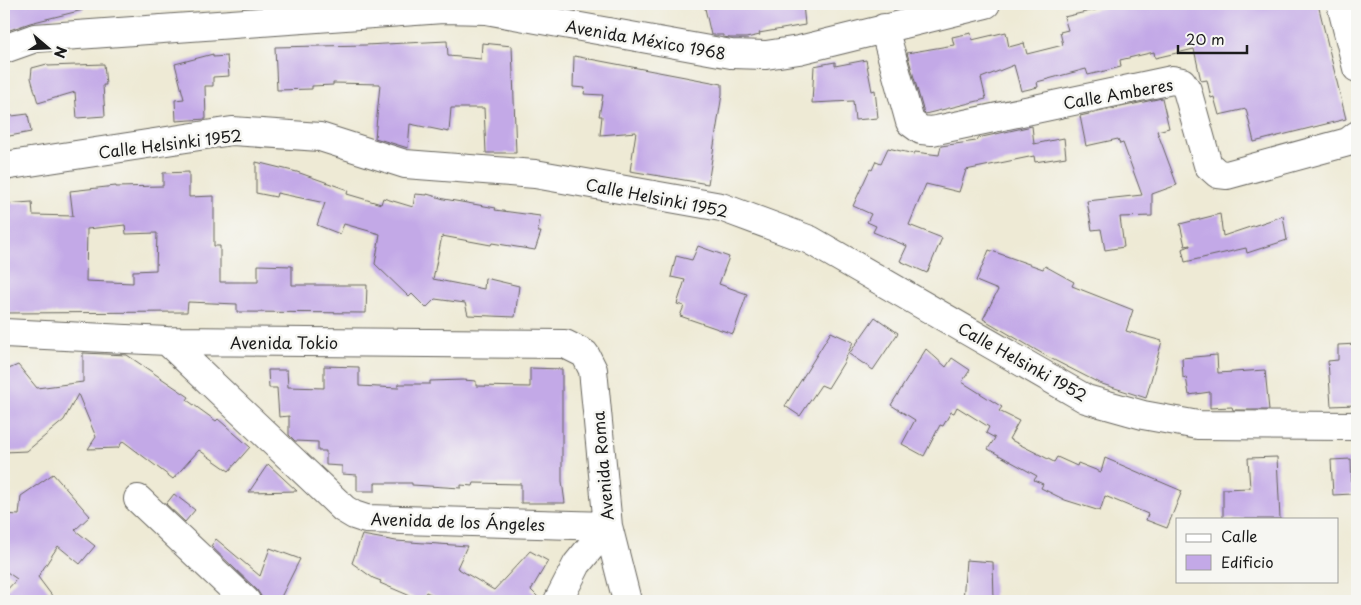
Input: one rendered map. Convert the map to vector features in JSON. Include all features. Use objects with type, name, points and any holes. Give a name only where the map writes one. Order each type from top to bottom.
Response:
[{"type":"street","name":"Avenida México 1968","points":[[4,49],[35,38],[443,9],[486,10],[696,48],[740,55],[766,56],[799,50],[986,4]]},
{"type":"street","points":[[1341,4],[1357,68]]},
{"type":"street","name":"Calle Amberes","points":[[884,28],[910,122],[920,130],[932,130],[1172,80],[1182,82],[1187,90],[1208,165],[1218,174],[1227,176],[1348,142],[1357,135]]},
{"type":"street","name":"Calle Helsinki 1952","points":[[4,166],[232,131],[252,132],[320,136],[405,164],[535,174],[721,207],[810,240],[1086,399],[1143,416],[1198,425],[1357,426]]},
{"type":"street","name":"Avenida Tokio","points":[[4,333],[166,341],[565,344]]},
{"type":"street","name":"Avenida de los Ángeles","points":[[166,341],[344,509],[354,515],[366,518],[608,526]]},
{"type":"street","name":"Avenida Roma","points":[[565,344],[585,354],[594,370],[608,526],[627,601]]},
{"type":"street","points":[[138,499],[246,601]]},
{"type":"street","points":[[558,601],[576,564],[608,526]]},
{"type":"building","points":[[4,4],[82,4],[83,10],[30,23],[4,32]]},
{"type":"building","points":[[704,4],[803,4],[805,25],[759,33],[760,35],[746,38],[711,35]]},
{"type":"building","points":[[1107,4],[1318,4],[1346,119],[1254,142],[1246,109],[1219,115],[1214,97],[1211,98],[1207,80],[1201,81],[1194,49],[1155,58],[1154,52],[1120,60],[1121,67],[1088,75],[1086,69],[1037,82],[1038,87],[1021,91],[1014,65],[981,78],[986,99],[924,113],[907,53],[954,45],[952,37],[971,33],[972,40],[1006,32],[1009,47],[1024,43],[1027,54],[1063,45],[1060,32],[1068,30],[1064,17],[1108,7]]},
{"type":"building","points":[[447,41],[448,56],[481,59],[482,43],[512,46],[516,153],[486,153],[484,108],[451,108],[449,132],[410,124],[408,148],[375,138],[380,84],[333,83],[333,85],[312,86],[312,89],[277,90],[275,47]]},
{"type":"building","points":[[213,54],[213,57],[227,56],[229,76],[213,77],[213,86],[205,86],[206,119],[176,121],[175,100],[184,99],[175,64]]},
{"type":"building","points":[[574,56],[722,84],[708,184],[630,171],[636,132],[600,135],[602,116],[599,116],[603,95],[584,94],[585,88],[573,87]]},
{"type":"building","points":[[866,60],[872,91],[875,90],[878,118],[855,120],[853,101],[812,103],[814,66],[835,62],[835,66]]},
{"type":"building","points":[[47,64],[48,66],[104,64],[106,85],[103,85],[105,116],[77,118],[75,92],[38,103],[31,78],[32,68]]},
{"type":"building","points":[[1162,98],[1169,128],[1157,131],[1177,185],[1152,194],[1152,216],[1120,217],[1124,247],[1105,250],[1101,229],[1092,230],[1087,201],[1142,195],[1123,143],[1120,144],[1118,139],[1086,146],[1080,116]]},
{"type":"building","points":[[28,114],[31,132],[4,137],[4,117]]},
{"type":"building","points":[[1032,126],[1034,144],[1064,138],[1066,157],[1035,162],[1034,156],[966,170],[959,192],[926,184],[909,225],[942,238],[927,273],[900,261],[907,246],[873,232],[876,226],[867,222],[871,214],[853,206],[870,169],[872,170],[876,161],[881,163],[888,148],[914,154],[915,152],[939,155],[941,146],[976,141],[978,138]]},
{"type":"building","points":[[256,162],[297,172],[348,190],[347,194],[381,204],[383,198],[413,207],[415,194],[427,194],[444,199],[496,208],[495,210],[540,216],[538,232],[541,232],[535,250],[492,243],[491,245],[442,236],[433,279],[484,289],[485,278],[519,286],[515,317],[468,315],[465,303],[435,299],[426,308],[412,294],[409,297],[375,264],[380,234],[344,224],[340,234],[317,225],[325,203],[277,193],[276,197],[256,193]]},
{"type":"building","points":[[189,172],[189,197],[214,196],[214,246],[220,246],[220,282],[258,282],[258,265],[292,266],[292,285],[367,285],[366,313],[237,312],[237,304],[188,302],[187,312],[4,313],[4,204],[32,202],[33,215],[73,216],[70,191],[116,186],[163,186],[163,173]],"holes":[[[125,225],[126,234],[157,233],[156,270],[133,271],[133,283],[86,281],[87,229]]]},
{"type":"building","points":[[1220,214],[1223,236],[1283,216],[1287,240],[1247,253],[1246,248],[1185,262],[1182,249],[1190,245],[1185,246],[1180,224]]},
{"type":"building","points":[[698,246],[729,257],[719,284],[747,294],[733,334],[680,316],[684,306],[677,304],[685,280],[671,277],[676,256],[692,260]]},
{"type":"building","points":[[989,250],[1043,269],[1045,266],[1074,282],[1072,286],[1133,310],[1126,331],[1162,341],[1146,398],[1099,383],[1048,357],[983,319],[998,290],[976,281]]},
{"type":"building","points":[[875,317],[898,333],[873,370],[849,354]]},
{"type":"building","points":[[831,332],[853,342],[844,362],[828,388],[821,385],[800,416],[785,406]]},
{"type":"building","points":[[1357,344],[1357,369],[1354,369],[1355,405],[1331,406],[1328,361],[1338,360],[1338,345]]},
{"type":"building","points":[[926,349],[946,367],[952,358],[970,370],[962,382],[1002,407],[999,411],[1019,421],[1009,439],[1054,462],[1057,457],[1077,466],[1078,463],[1101,472],[1105,458],[1182,491],[1167,528],[1146,520],[1148,514],[1105,496],[1100,511],[1065,500],[1041,488],[1043,484],[1034,480],[1037,476],[988,449],[995,438],[986,433],[989,427],[957,407],[954,413],[951,412],[943,426],[940,425],[924,456],[902,444],[915,420],[891,405]]},
{"type":"building","points":[[83,353],[127,355],[189,397],[187,400],[216,421],[218,419],[250,447],[229,471],[199,450],[173,479],[123,441],[118,448],[88,449],[96,437],[78,394],[64,420],[27,451],[4,452],[4,371],[18,365],[37,388],[83,382]]},
{"type":"building","points":[[1217,355],[1218,373],[1265,370],[1269,410],[1233,410],[1232,407],[1210,408],[1210,392],[1189,395],[1186,377],[1183,378],[1182,358]]},
{"type":"building","points":[[324,366],[359,367],[359,386],[398,388],[398,384],[430,384],[430,381],[463,380],[476,381],[476,386],[530,387],[530,368],[562,369],[562,481],[565,503],[521,503],[521,484],[474,483],[473,486],[461,485],[461,488],[412,485],[412,483],[375,483],[375,491],[357,491],[357,475],[342,474],[342,466],[326,465],[326,451],[318,451],[318,442],[295,441],[289,435],[289,416],[279,417],[277,388],[269,388],[268,370],[287,370],[288,387],[324,388]]},
{"type":"building","points":[[1277,457],[1280,518],[1223,518],[1223,489],[1250,488],[1248,458]]},
{"type":"building","points":[[1351,459],[1352,494],[1333,495],[1331,460]]},
{"type":"building","points":[[268,464],[297,491],[249,492]]},
{"type":"building","points":[[53,474],[90,516],[75,530],[95,546],[80,564],[58,546],[38,577],[56,601],[4,601],[4,593],[17,579],[4,570],[4,514],[19,515],[21,496]]},
{"type":"building","points":[[174,494],[195,510],[185,522],[166,504]]},
{"type":"building","points":[[362,535],[396,541],[467,546],[457,568],[494,590],[530,551],[548,561],[531,590],[542,601],[446,601],[426,592],[422,601],[380,583],[381,581],[373,578],[352,563]]},
{"type":"building","points":[[216,539],[260,576],[270,548],[300,559],[279,601],[261,601],[261,596],[257,590],[211,546]]},
{"type":"building","points":[[966,560],[993,562],[994,601],[963,601]]}]
